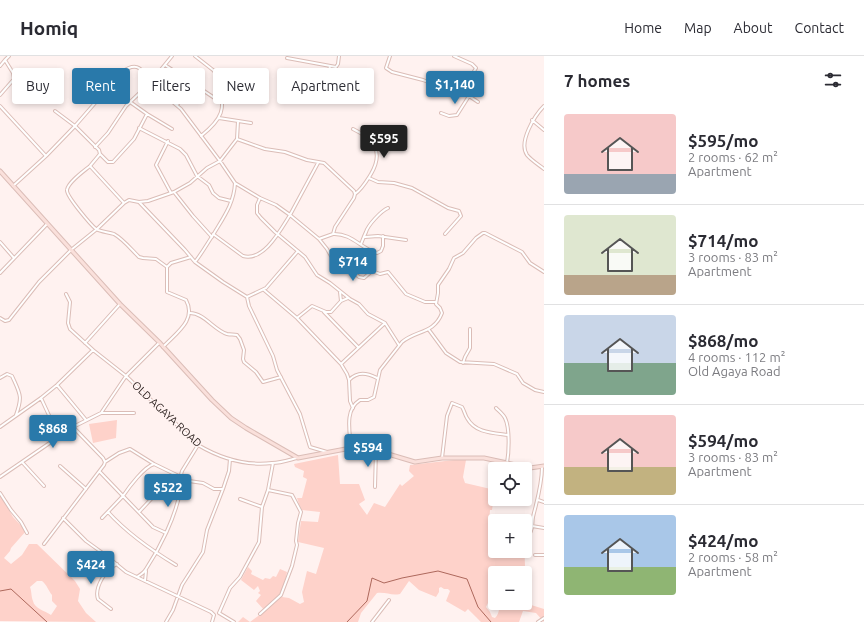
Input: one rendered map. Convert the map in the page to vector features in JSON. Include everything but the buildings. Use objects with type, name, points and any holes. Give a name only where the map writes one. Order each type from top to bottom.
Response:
[{"type":"street","points":[[0,66],[9,56]]},
{"type":"street","points":[[162,68],[172,56]]},
{"type":"street","points":[[195,56],[213,70]]},
{"type":"street","points":[[287,58],[336,67],[339,56]]},
{"type":"street","points":[[390,56],[386,68],[392,72],[423,80],[436,86],[463,90],[478,102]]},
{"type":"street","points":[[454,56],[472,64],[476,68],[463,90]]},
{"type":"street","points":[[0,95],[14,79],[11,67],[5,60]]},
{"type":"street","points":[[164,65],[169,68]]},
{"type":"street","points":[[13,186],[46,156],[75,126],[122,72],[131,66],[136,66],[138,68]]},
{"type":"street","points":[[138,94],[130,102],[172,129]]},
{"type":"street","points":[[441,113],[449,116],[456,115],[469,96]]},
{"type":"street","points":[[95,147],[108,133],[128,104]]},
{"type":"street","points":[[202,136],[220,118],[222,113],[222,104]]},
{"type":"street","points":[[177,105],[220,160],[235,183],[260,198],[276,205],[290,215],[319,239],[327,248],[331,256],[338,259],[359,277],[364,278],[372,271],[380,274],[388,272],[406,294],[425,302],[436,302]]},
{"type":"street","points":[[0,106],[46,156]]},
{"type":"street","points":[[544,106],[532,120],[526,138],[526,153],[544,170]]},
{"type":"street","points":[[55,111],[75,126],[108,162],[113,162],[131,143],[147,114]]},
{"type":"street","points":[[220,118],[251,123]]},
{"type":"street","points":[[532,120],[544,130]]},
{"type":"street","points":[[0,318],[5,321],[9,320],[39,282],[71,250],[97,229],[124,203],[129,200],[138,202],[148,201],[174,192],[190,184],[207,168],[220,160],[237,139],[238,121]]},
{"type":"street","points":[[139,128],[168,141],[180,149],[186,155],[197,176],[209,185],[219,198],[232,201]]},
{"type":"street","points":[[333,234],[335,227],[355,194],[364,186],[369,178],[377,161],[376,147],[363,134],[353,129]]},
{"type":"street","points":[[237,139],[265,149],[285,152],[318,163],[324,163],[355,194]]},
{"type":"street","points":[[168,141],[156,165],[171,193]]},
{"type":"street","points":[[100,154],[90,166],[71,183],[67,192],[68,196],[76,207],[97,229],[115,235],[139,257],[156,259],[167,267]]},
{"type":"street","points":[[213,234],[246,257],[256,256],[265,250],[278,234],[290,215],[318,163]]},
{"type":"street","points":[[90,166],[124,203]]},
{"type":"street","points":[[0,171],[120,304],[159,342],[212,400],[231,418],[246,428],[298,458],[351,448],[368,448],[415,462],[442,458],[484,458],[499,462]]},
{"type":"street","points":[[369,178],[382,183],[394,183],[412,188],[448,208],[459,211],[461,216],[445,234]]},
{"type":"street","points":[[195,262],[225,216],[232,201],[235,183]]},
{"type":"street","points":[[174,192],[212,237]]},
{"type":"street","points":[[260,198],[257,213],[308,261],[317,275],[348,298],[359,304],[366,313],[385,324],[399,345]]},
{"type":"street","points":[[138,202],[175,239],[195,262],[223,282],[248,297],[250,306],[270,348],[276,367],[300,414],[310,447],[327,452]]},
{"type":"street","points":[[361,244],[368,229],[382,211],[388,208]]},
{"type":"street","points":[[0,273],[47,224]]},
{"type":"street","points":[[351,448],[349,419],[353,408],[360,400],[368,400],[374,397],[376,393],[377,378],[384,363],[395,352],[399,345],[405,339],[429,330],[436,324],[442,313],[436,302],[438,296],[438,285],[449,269],[454,258],[463,252],[483,233],[522,252],[530,263],[544,272]]},
{"type":"street","points":[[319,239],[333,234],[342,234],[374,252],[379,253],[382,246],[383,236]]},
{"type":"street","points":[[365,238],[372,236],[383,236],[406,240]]},
{"type":"street","points":[[0,242],[14,258]]},
{"type":"street","points":[[248,297],[264,290],[298,251]]},
{"type":"street","points":[[163,347],[187,321],[190,313],[189,305],[186,300],[167,292],[167,267],[171,263],[191,257]]},
{"type":"street","points":[[264,290],[297,318],[341,364],[349,380],[350,401],[353,408]]},
{"type":"street","points":[[340,291],[341,301]]},
{"type":"street","points":[[66,294],[70,302],[68,323],[70,329],[92,350],[126,376],[159,342]]},
{"type":"street","points":[[297,318],[312,306],[331,312],[341,301],[348,298]]},
{"type":"street","points":[[85,343],[120,304]]},
{"type":"street","points":[[323,310],[358,347]]},
{"type":"street","points":[[190,313],[198,315],[226,334],[237,335],[244,350],[244,362],[256,372],[262,382],[282,377]]},
{"type":"street","points":[[341,364],[385,324]]},
{"type":"street","points":[[463,363],[464,357],[470,348],[470,329]]},
{"type":"street","points":[[429,330],[446,353],[460,362],[494,364],[517,374],[523,383],[535,390],[544,392]]},
{"type":"street","points":[[0,427],[42,398],[92,350]]},
{"type":"street","points":[[349,380],[354,376],[364,373],[377,378]]},
{"type":"street","points":[[0,378],[7,374],[12,376],[21,396],[16,416]]},
{"type":"street","name":"OLD AGAYA ROAD","points":[[101,413],[126,376],[198,444],[209,452],[230,459],[250,463],[273,463],[298,458]]},
{"type":"street","points":[[57,385],[86,420]]},
{"type":"street","points":[[42,398],[59,436]]},
{"type":"street","points":[[442,458],[447,416],[452,403],[462,407],[467,419],[477,429],[508,435]]},
{"type":"street","points":[[496,408],[507,424],[509,453],[507,462]]},
{"type":"street","points":[[0,477],[59,436],[86,420],[101,413],[134,413]]},
{"type":"street","points":[[74,427],[105,462]]},
{"type":"street","points":[[145,581],[146,571],[166,533],[172,518],[180,487],[180,476],[198,444]]},
{"type":"street","points":[[44,544],[100,472],[105,462],[119,453],[130,449],[154,464],[189,481],[203,483],[214,488],[223,489]]},
{"type":"street","points":[[375,487],[376,450]]},
{"type":"street","points":[[166,622],[173,610],[185,580],[203,552],[207,530],[229,471],[230,459]]},
{"type":"street","points":[[22,462],[44,486]]},
{"type":"street","points":[[214,615],[219,613],[230,588],[240,577],[258,542],[262,507],[268,490],[273,463]]},
{"type":"street","points":[[102,518],[142,473],[154,464]]},
{"type":"street","points":[[60,466],[86,489]]},
{"type":"street","points":[[532,468],[543,467],[541,488],[532,526],[544,528]]},
{"type":"street","points":[[100,472],[153,527],[166,533]]},
{"type":"street","points":[[180,487],[189,481]]},
{"type":"street","points":[[260,614],[282,595],[292,566],[297,545],[298,523],[301,512],[292,495],[268,490]]},
{"type":"street","points":[[0,493],[27,533]]},
{"type":"street","points":[[139,512],[154,496]]},
{"type":"street","points":[[240,500],[262,507]]},
{"type":"street","points":[[538,500],[544,502]]},
{"type":"street","points":[[108,512],[125,529],[155,552],[176,565]]},
{"type":"street","points":[[63,518],[86,541],[126,572],[206,609],[214,615]]},
{"type":"street","points":[[535,555],[544,555]]},
{"type":"street","points":[[111,609],[98,599],[97,592],[102,580],[110,568],[117,564]]},
{"type":"street","points":[[137,577],[146,571]]},
{"type":"street","points":[[372,622],[389,600]]},
{"type":"street","points":[[219,613],[234,622]]},
{"type":"street","points":[[212,622],[214,615]]},
{"type":"street","points":[[538,622],[544,618]]},
{"type":"shaded area","points":[[117,420],[116,438],[93,443],[89,424]]},
{"type":"shaded area","points":[[338,455],[340,484],[359,484],[365,500],[359,504],[367,515],[374,503],[385,507],[400,484],[402,486],[414,476],[409,471],[410,465],[466,460],[463,477],[465,483],[488,488],[488,506],[493,506],[492,510],[490,510],[490,514],[488,514],[488,558],[525,558],[525,566],[488,566],[488,603],[486,607],[492,617],[495,618],[499,610],[532,610],[532,605],[544,609],[544,622],[536,613],[523,611],[519,622],[481,622],[468,609],[465,612],[446,601],[450,591],[448,589],[441,587],[439,588],[439,592],[436,597],[419,590],[409,581],[400,594],[394,595],[377,593],[361,613],[358,622],[250,622],[265,611],[256,601],[261,595],[258,593],[260,591],[258,586],[254,590],[241,580],[248,567],[252,571],[251,574],[263,580],[265,578],[270,579],[273,576],[276,577],[280,569],[287,572],[282,597],[289,598],[300,604],[304,602],[302,592],[307,571],[316,574],[324,548],[298,542],[301,521],[318,522],[320,512],[302,510],[297,498],[302,498],[307,479],[303,477],[304,471],[295,467],[294,464]]},
{"type":"shaded area","points":[[0,494],[13,517],[26,531],[4,558],[11,564],[22,555],[29,544],[37,544],[75,581],[80,589],[78,601],[86,613],[96,622],[0,621]],"holes":[[[37,581],[42,581],[52,595],[52,601],[57,606],[51,615],[35,606],[32,599],[30,587]]]},
{"type":"shaded area","points":[[243,617],[250,622],[238,622]]},
{"type":"waterway","points":[[347,622],[367,601],[372,578],[384,583],[438,571],[467,579],[478,607],[491,622]]},
{"type":"waterway","points":[[0,591],[11,589],[47,622]]}]
